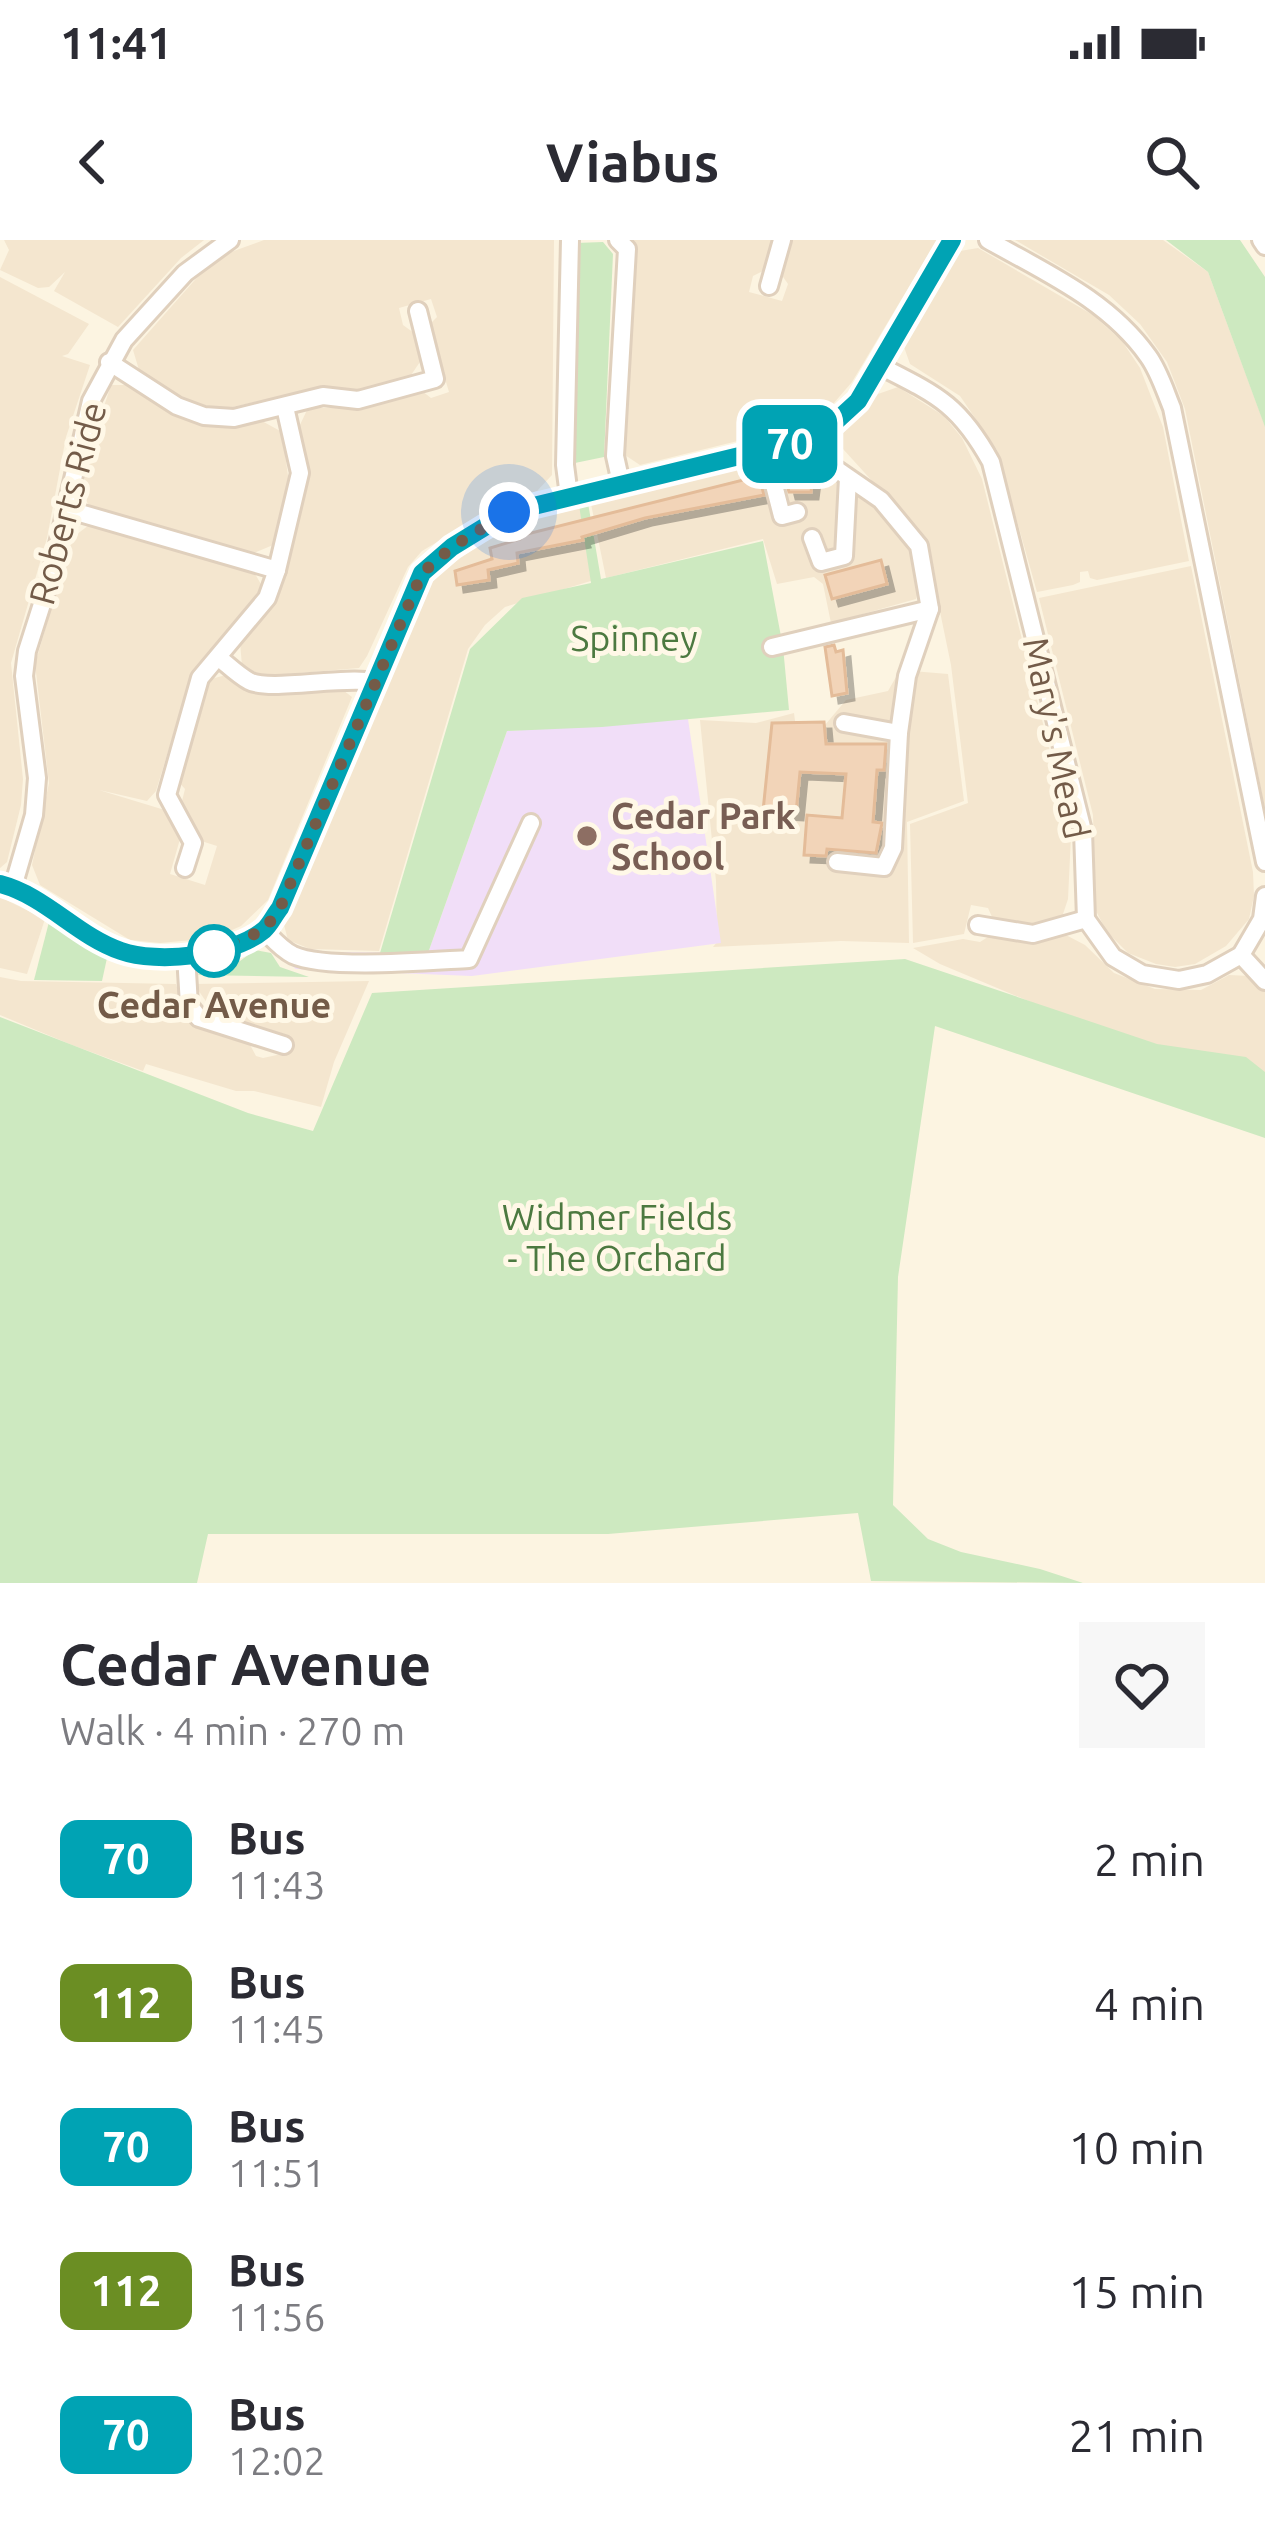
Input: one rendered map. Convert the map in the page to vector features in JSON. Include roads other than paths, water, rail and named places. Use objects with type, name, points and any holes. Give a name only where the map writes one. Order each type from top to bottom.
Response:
[{"type":"street","name":"Roberts Ride","points":[[6,885],[34,814],[37,778],[24,676],[91,401],[109,362],[184,273],[230,240]]},
{"type":"street","points":[[569,496],[565,465],[570,240]]},
{"type":"street","points":[[618,240],[627,249],[615,456],[621,483]]},
{"type":"street","points":[[769,286],[782,240]]},
{"type":"street","points":[[6,885],[35,897],[118,950],[146,957],[213,952],[264,930],[280,908],[422,573],[452,547],[509,512],[766,450],[812,437],[833,424],[858,401],[952,240]]},
{"type":"street","points":[[988,240],[1090,298],[1117,319],[1151,360],[1172,408],[1265,862]]},
{"type":"street","points":[[109,362],[177,406],[204,416],[234,418],[323,396],[358,400],[436,384],[418,311]]},
{"type":"street","name":"Mary's Mead","points":[[880,365],[939,396],[970,423],[991,462],[1083,831],[1086,919]]},
{"type":"street","points":[[185,868],[193,843],[167,794],[200,678],[267,598],[277,570],[300,473],[285,407]]},
{"type":"street","points":[[812,437],[823,460],[881,500],[919,546],[930,609],[908,676],[899,733],[893,848],[884,867],[837,862]]},
{"type":"street","points":[[766,450],[782,516],[797,512]]},
{"type":"street","points":[[812,538],[821,562],[844,556],[848,478]]},
{"type":"street","points":[[66,509],[277,570]]},
{"type":"street","points":[[772,647],[930,609]]},
{"type":"street","points":[[218,657],[263,686],[349,678],[374,682]]},
{"type":"street","points":[[844,723],[899,733]]},
{"type":"street","points":[[264,930],[299,958],[387,964],[469,959],[532,823]]},
{"type":"street","points":[[978,925],[1033,934],[1086,919],[1113,957],[1142,974],[1179,980],[1208,974],[1241,955],[1262,919],[1265,896]]},
{"type":"street","points":[[1241,955],[1265,981]]},
{"type":"street","points":[[186,956],[189,1005],[199,1018],[284,1045]]},
{"type":"place","name":"Cedar Park School","points":[[587,836]]},
{"type":"place","name":"Cedar Avenue","points":[[214,951]]},
{"type":"park label","name":"Spinney","points":[[634,637]]},
{"type":"park label","name":"Widmer Fields - The Orchard","points":[[617,1236]]}]
